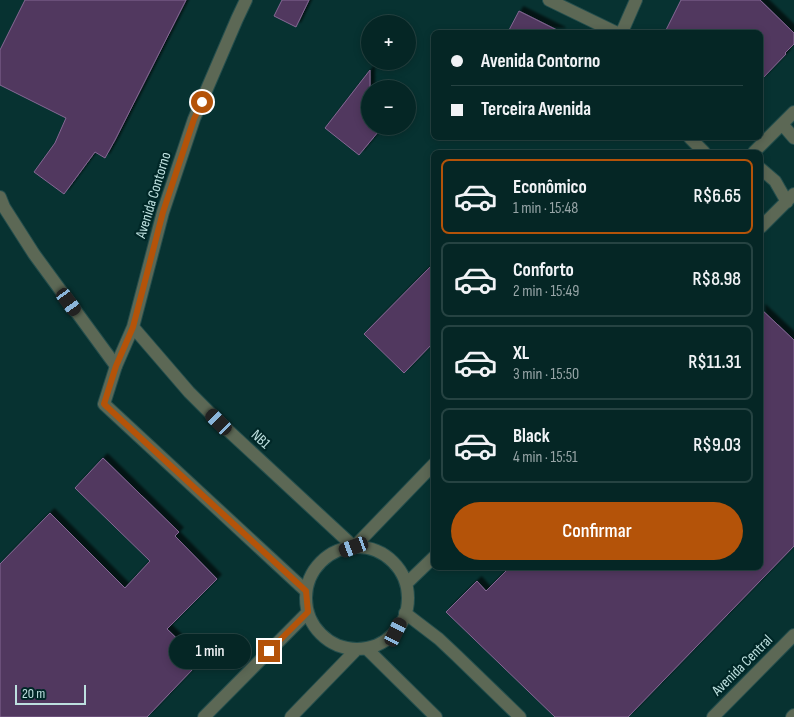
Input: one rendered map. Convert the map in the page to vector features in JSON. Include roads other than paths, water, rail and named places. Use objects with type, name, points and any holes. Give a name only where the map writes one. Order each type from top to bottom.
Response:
[{"type":"street","name":"Avenida Contorno","points":[[246,0],[194,119],[163,212],[133,327],[116,366],[104,404],[306,591]]},
{"type":"street","points":[[549,0],[611,30]]},
{"type":"street","points":[[623,30],[636,0]]},
{"type":"street","points":[[756,150],[794,112]]},
{"type":"street","points":[[782,124],[794,138]]},
{"type":"street","points":[[692,140],[702,150]]},
{"type":"street","points":[[763,171],[791,198],[763,225]]},
{"type":"street","points":[[0,197],[4,207],[34,254],[116,366]]},
{"type":"street","name":"NB1","points":[[133,327],[176,378],[219,422],[354,547]]},
{"type":"street","points":[[354,547],[431,467]]},
{"type":"street","points":[[354,547],[377,550],[396,563],[407,583],[409,601],[405,613],[396,632],[383,643],[361,649],[340,647],[325,639],[315,627],[308,612],[306,591],[310,578],[318,565],[328,556],[354,547]]},
{"type":"street","points":[[407,583],[431,560]]},
{"type":"street","points":[[204,717],[308,612]]},
{"type":"street","points":[[405,613],[458,656],[520,717]]},
{"type":"street","name":"Avenida Central","points":[[713,717],[794,635]]},
{"type":"street","points":[[291,717],[361,649]]},
{"type":"street","points":[[361,649],[436,717]]}]
